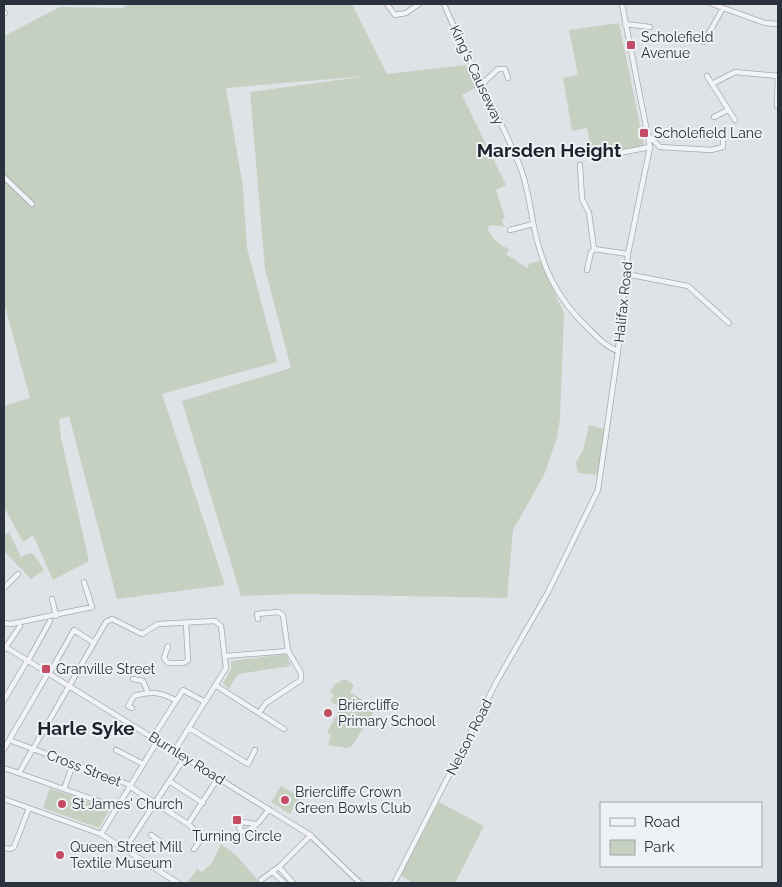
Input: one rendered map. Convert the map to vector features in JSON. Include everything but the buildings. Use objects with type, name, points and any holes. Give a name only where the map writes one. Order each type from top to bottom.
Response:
[{"type":"street","points":[[387,4],[395,15],[406,13],[419,4]]},
{"type":"street","name":"King's Causeway","points":[[444,4],[517,160],[546,267],[566,306],[602,342],[618,350]]},
{"type":"street","name":"Halifax Road","points":[[548,592],[598,490],[618,350],[628,254],[650,147],[622,4]]},
{"type":"street","points":[[712,4],[765,22],[778,24]]},
{"type":"street","points":[[704,42],[723,8]]},
{"type":"street","points":[[625,24],[650,28]]},
{"type":"street","points":[[481,86],[498,69],[505,69],[508,78]]},
{"type":"street","points":[[712,84],[734,72],[778,75],[777,106]]},
{"type":"street","points":[[707,76],[735,120]]},
{"type":"street","points":[[714,116],[728,110]]},
{"type":"street","points":[[648,136],[660,148],[707,150],[724,147],[723,139]]},
{"type":"street","points":[[594,158],[650,147]]},
{"type":"street","points":[[580,165],[582,198],[589,213],[594,249],[591,252],[587,270]]},
{"type":"street","points":[[4,177],[32,204]]},
{"type":"street","points":[[510,230],[533,224]]},
{"type":"street","points":[[594,249],[628,254]]},
{"type":"street","points":[[626,274],[688,286],[729,323]]},
{"type":"street","points":[[4,588],[18,574]]},
{"type":"street","points":[[4,623],[11,624],[56,616],[92,607],[84,582]]},
{"type":"street","name":"Nelson Road","points":[[394,883],[498,679],[548,592]]},
{"type":"street","points":[[52,599],[56,616]]},
{"type":"street","points":[[257,614],[278,612],[283,615],[288,651],[301,673],[301,680],[266,703],[259,713]]},
{"type":"street","points":[[18,773],[106,622],[112,619],[142,634],[155,625],[218,622],[221,626],[226,668],[175,750]]},
{"type":"street","points":[[4,700],[50,621]]},
{"type":"street","points":[[168,646],[164,658],[168,663],[188,660],[186,623]]},
{"type":"street","points":[[4,648],[20,626]]},
{"type":"street","points":[[4,749],[74,630],[94,643]]},
{"type":"street","name":"Burnley Road","points":[[4,648],[175,750],[311,835],[360,883]]},
{"type":"street","points":[[225,656],[288,651]]},
{"type":"street","points":[[134,678],[143,681],[148,693]]},
{"type":"street","points":[[215,685],[284,729]]},
{"type":"street","points":[[153,737],[175,700],[184,690],[205,702]]},
{"type":"street","points":[[129,706],[134,696],[148,693],[162,692],[175,700]]},
{"type":"street","points":[[189,728],[248,764],[256,750]]},
{"type":"street","name":"Cross Street","points":[[10,740],[129,786],[189,823]]},
{"type":"street","points":[[101,834],[115,808],[158,740]]},
{"type":"street","points":[[116,750],[143,764]]},
{"type":"street","points":[[125,849],[185,757]]},
{"type":"street","points":[[64,789],[73,764]]},
{"type":"street","points":[[4,768],[115,808]]},
{"type":"street","points":[[194,849],[203,837],[189,823],[218,778]]},
{"type":"street","points":[[169,781],[203,803]]},
{"type":"street","points":[[4,799],[101,834],[178,883]]},
{"type":"street","points":[[4,848],[10,849],[14,847],[29,808]]},
{"type":"street","points":[[256,824],[269,809]]},
{"type":"street","points":[[150,835],[161,842]]},
{"type":"street","points":[[261,880],[280,867],[311,835]]},
{"type":"street","points":[[280,867],[291,878],[293,883]]},
{"type":"street","points":[[272,871],[284,883]]},
{"type":"green space","points":[[129,4],[352,4],[387,74],[466,65],[477,87],[462,95],[506,185],[496,190],[505,218],[501,220],[505,227],[491,225],[487,227],[496,241],[509,249],[506,254],[527,268],[530,263],[540,261],[564,313],[560,418],[557,438],[544,475],[513,530],[507,598],[297,594],[241,596],[182,401],[291,368],[265,269],[250,92],[367,76],[226,88],[243,187],[247,248],[277,362],[162,394],[225,585],[117,599],[69,416],[59,419],[61,438],[89,561],[53,580],[33,535],[23,542],[4,507],[4,406],[30,398],[4,303],[4,36],[60,7],[122,8]]},
{"type":"green space","points":[[619,23],[644,145],[592,156],[587,128],[572,131],[563,78],[578,75],[569,30]]},
{"type":"green space","points":[[589,425],[607,430],[600,475],[578,473],[576,462],[583,450]]},
{"type":"green space","points":[[9,532],[21,557],[30,553],[34,555],[44,570],[31,579],[4,551],[4,535]]},
{"type":"green space","points":[[286,654],[291,666],[238,674],[229,689],[223,683],[231,669],[231,661]]},
{"type":"green space","points":[[345,679],[354,685],[350,692],[376,708],[352,746],[347,748],[328,745],[331,735],[327,732],[343,704],[340,707],[330,701],[334,695],[330,692],[335,684]]},
{"type":"green space","name":"Briercliffe Crown Green Bowls Club","points":[[281,786],[300,797],[290,814],[271,802]]},
{"type":"green space","points":[[50,788],[110,809],[99,828],[43,808]]},
{"type":"green space","points":[[439,802],[484,826],[455,883],[413,883],[400,875]]},
{"type":"green space","points":[[221,844],[236,855],[260,883],[187,883],[197,869],[202,872],[212,863]]},
{"type":"place","name":"Scholefield Avenue","points":[[631,45]]},
{"type":"place","name":"Scholefield Lane","points":[[644,133]]},
{"type":"place","name":"Granville Street","points":[[46,669]]},
{"type":"place","name":"Briercliffe Primary School","points":[[328,713]]},
{"type":"place","name":"Briercliffe Crown Green Bowls Club","points":[[285,800]]},
{"type":"place","name":"St James' Church","points":[[62,804]]},
{"type":"place","name":"Turning Circle","points":[[237,820]]},
{"type":"place","name":"Queen Street Mill Textile Museum","points":[[60,855]]},
{"type":"district","name":"Marsden Height","points":[[549,150]]},
{"type":"district","name":"Harle Syke","points":[[86,728]]}]
